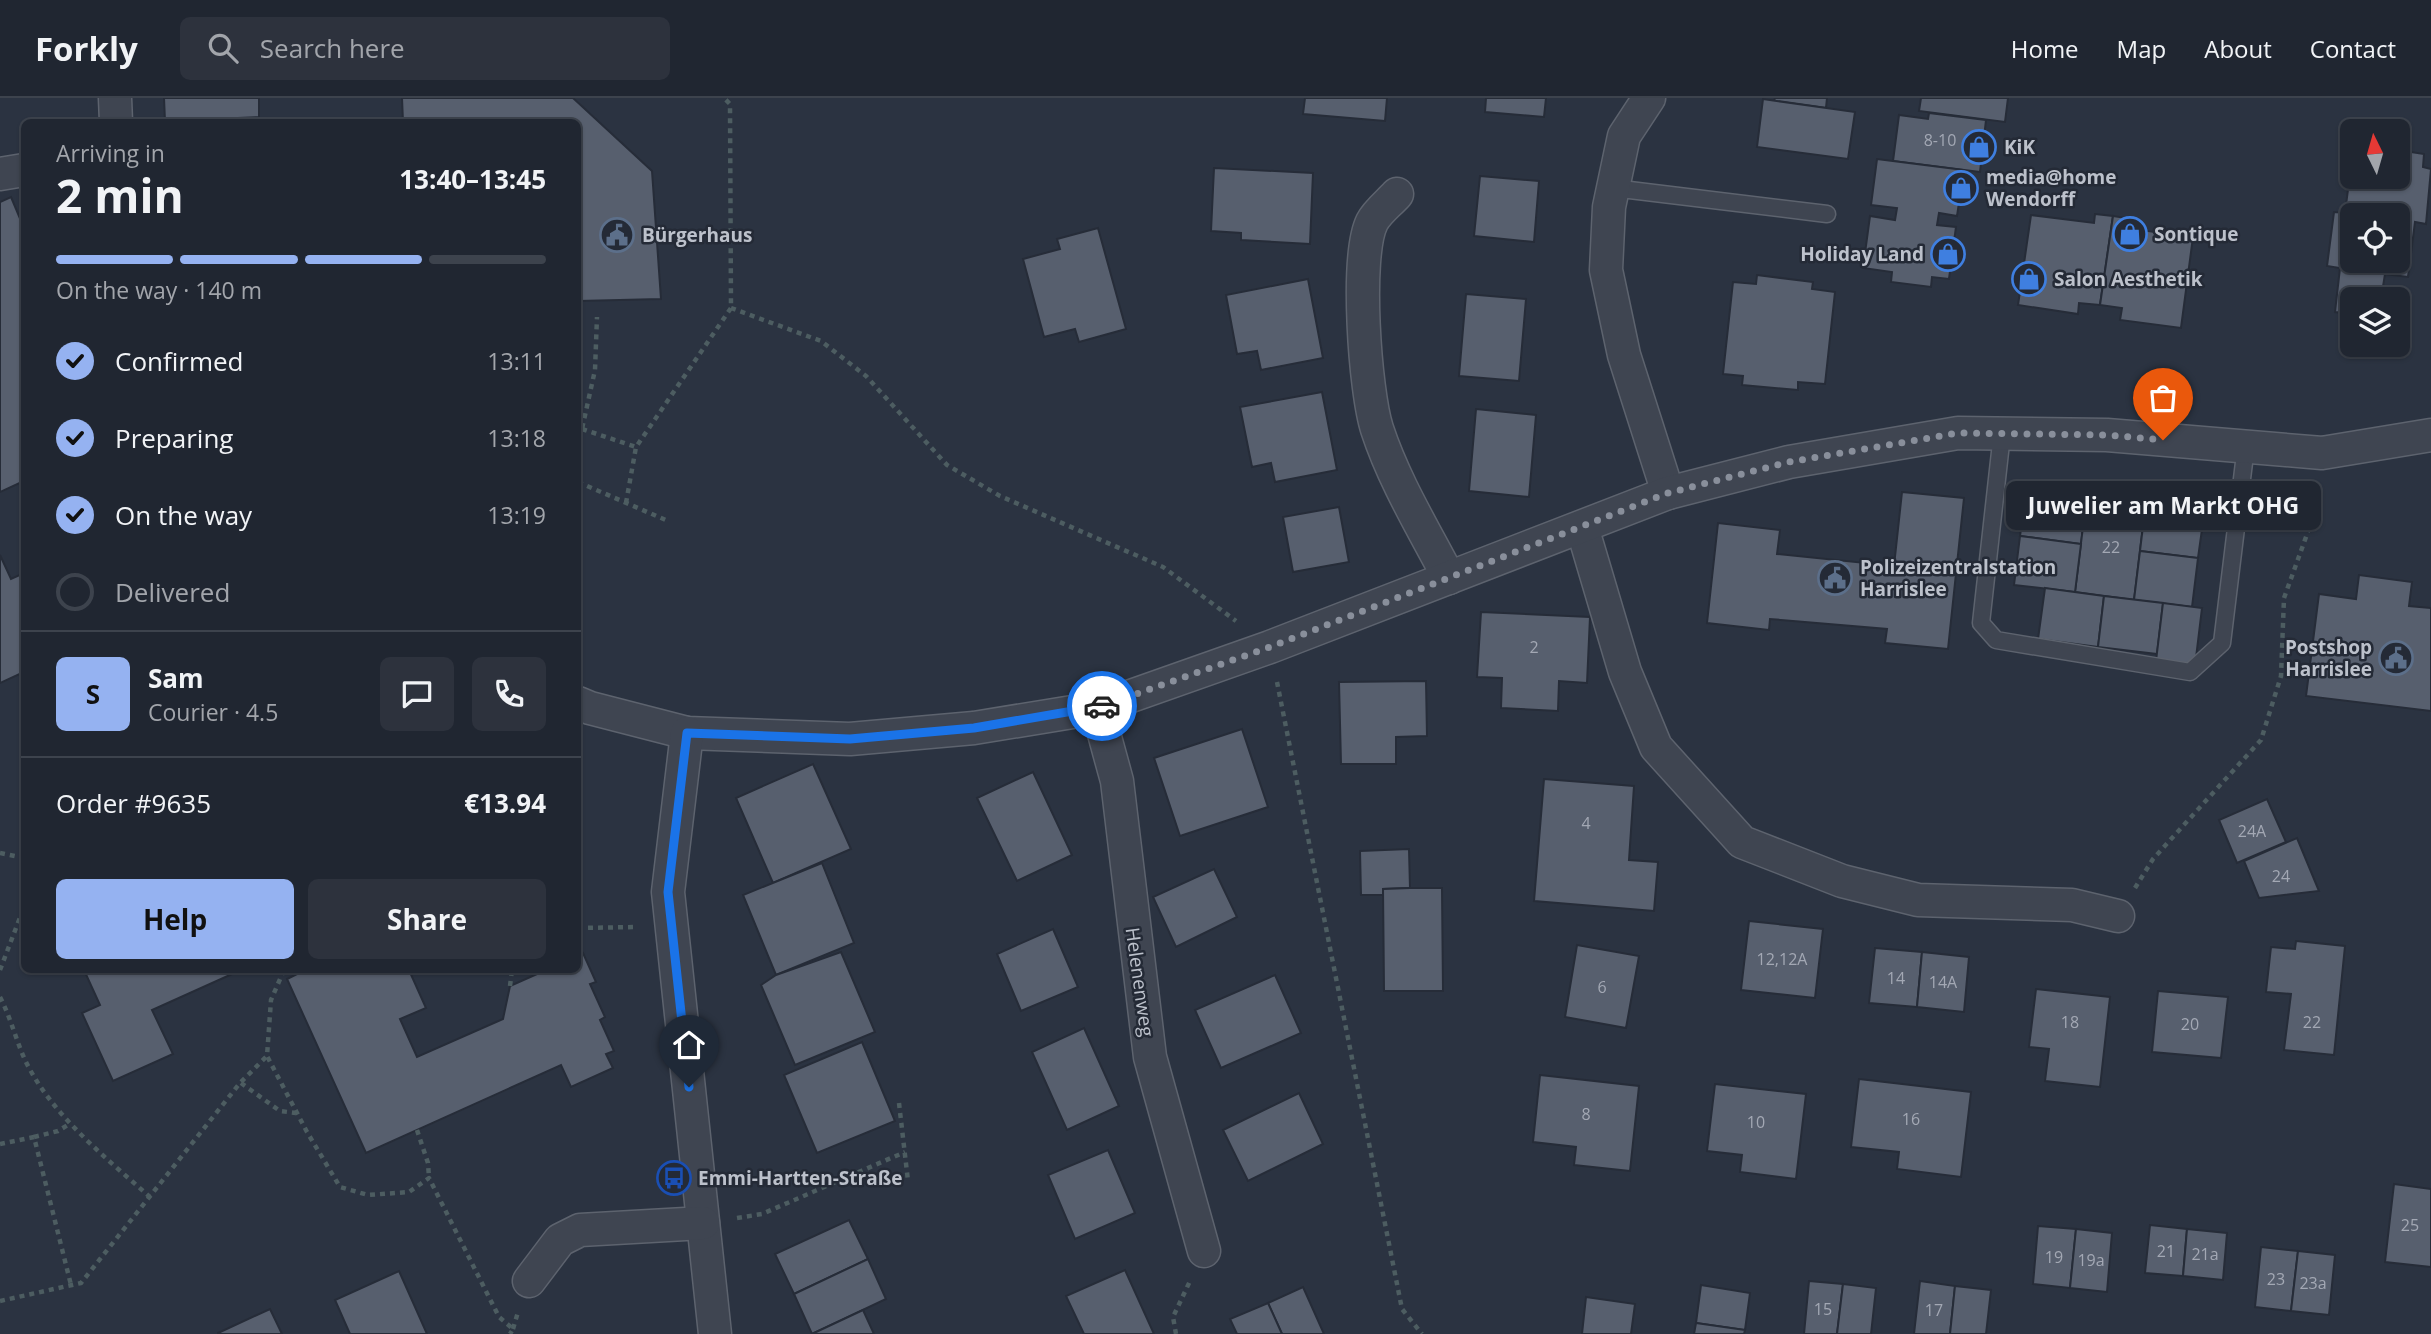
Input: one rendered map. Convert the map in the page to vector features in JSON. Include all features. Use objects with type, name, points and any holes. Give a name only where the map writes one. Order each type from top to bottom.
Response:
[{"type":"street","points":[[115,98],[116,119]]},
{"type":"street","points":[[1649,98],[1624,136],[1609,207],[1606,270],[1624,355],[1668,493]]},
{"type":"street","points":[[0,174],[21,170]]},
{"type":"street","points":[[1397,194],[1372,223],[1364,263],[1365,369],[1377,428],[1408,500],[1449,578]]},
{"type":"street","points":[[581,704],[687,733],[850,739],[974,728],[1097,708],[1270,647],[1668,493],[1789,462],[1958,433],[2107,435],[2322,453],[2431,435]]},
{"type":"street","points":[[1582,527],[1625,673],[1656,747],[1742,842],[1842,881],[1918,901],[2072,905],[2118,916]]},
{"type":"street","name":"Helenenweg","points":[[1097,708],[1117,781],[1150,1057],[1204,1251]]},
{"type":"street","points":[[687,733],[668,892],[715,1334]]},
{"type":"street","points":[[528,1281],[560,1240],[580,1230],[704,1223]]},
{"type":"lane","points":[[1613,188],[1827,214]]},
{"type":"lane","points":[[2002,434],[1981,623],[1996,640],[2190,672],[2221,643],[2246,446]]},
{"type":"path","points":[[626,503],[636,447],[731,308],[730,104],[724,98]]},
{"type":"path","points":[[731,308],[821,341],[866,376],[947,466],[1000,496],[1163,566],[1270,647],[1402,1308],[1422,1334]]},
{"type":"path","points":[[597,317],[595,370],[582,429],[636,447]]},
{"type":"path","points":[[2118,916],[2153,859],[2261,740],[2281,676],[2284,598],[2319,501],[2322,453]]},
{"type":"path","points":[[581,483],[668,521]]},
{"type":"path","points":[[0,853],[21,857]]},
{"type":"path","points":[[0,970],[21,915]]},
{"type":"path","points":[[581,928],[672,924]]},
{"type":"path","points":[[283,973],[271,1000],[267,1056],[340,1187],[368,1195],[409,1192],[429,1178]]},
{"type":"path","points":[[510,986],[512,973]]},
{"type":"path","points":[[0,997],[11,1017],[26,1062],[54,1105],[94,1148],[150,1196]]},
{"type":"path","points":[[0,1301],[81,1283],[240,1083],[267,1056]]},
{"type":"path","points":[[240,1083],[280,1111],[297,1113]]},
{"type":"path","points":[[899,1103],[908,1181]]},
{"type":"path","points":[[0,1144],[58,1131],[71,1123]]},
{"type":"path","points":[[416,1130],[428,1163],[429,1178],[499,1317],[513,1329],[510,1334]]},
{"type":"path","points":[[34,1137],[71,1285]]},
{"type":"path","points":[[704,1223],[762,1214],[905,1152]]},
{"type":"path","points":[[1176,1334],[1173,1317],[1204,1251]]},
{"type":"building","points":[[164,98],[259,98],[259,117],[165,119]]},
{"type":"building","name":"Bürgerhaus","points":[[402,98],[573,98],[652,171],[661,299],[581,301],[581,119],[403,119]]},
{"type":"building","points":[[1305,98],[1387,98],[1385,121],[1303,114]]},
{"type":"building","points":[[1486,98],[1546,98],[1544,117],[1485,112]]},
{"type":"building","points":[[1775,98],[1827,98],[1826,108],[1774,101]]},
{"type":"building","points":[[1921,98],[2008,98],[2005,122],[1919,111]]},
{"type":"building","points":[[1763,99],[1855,112],[1848,159],[1757,147]]},
{"type":"building","points":[[1929,113],[1986,120],[1980,172],[1893,161],[1899,115],[1928,119]]},
{"type":"building","points":[[2410,152],[2424,154],[2423,167],[2431,169],[2426,224],[2415,222],[2410,261],[2410,203],[2346,203],[2348,189],[2410,189]]},
{"type":"building","points":[[1877,159],[1964,170],[1957,216],[1939,213],[1937,225],[1956,227],[1949,279],[1932,277],[1931,287],[1891,282],[1892,272],[1863,268],[1870,216],[1895,220],[1897,208],[1871,205]]},
{"type":"building","points":[[1214,168],[1313,173],[1310,244],[1241,240],[1241,233],[1211,231]]},
{"type":"building","points":[[1480,176],[1539,181],[1534,242],[1474,236]]},
{"type":"building","points":[[11,197],[21,221],[21,482],[0,492],[0,202]]},
{"type":"building","points":[[2334,212],[2340,213],[2340,268],[2327,266]]},
{"type":"building","points":[[2095,214],[2113,216],[2100,305],[2079,303],[2078,314],[2018,305],[2031,215],[2094,223]]},
{"type":"building","points":[[2113,216],[2133,219],[2132,229],[2193,237],[2181,328],[2120,320],[2122,308],[2100,305]]},
{"type":"building","points":[[1098,228],[1126,329],[1079,342],[1075,329],[1044,337],[1023,259],[1060,249],[1057,239]]},
{"type":"building","points":[[2340,268],[2340,273],[2409,273],[2408,277],[2385,274],[2383,287],[2340,287],[2340,313],[2335,312]]},
{"type":"building","points":[[1757,275],[1813,282],[1812,289],[1835,292],[1825,384],[1798,382],[1798,390],[1742,385],[1743,376],[1723,374],[1733,282],[1756,284]]},
{"type":"building","points":[[1308,279],[1323,358],[1261,370],[1257,351],[1237,354],[1226,295]]},
{"type":"building","points":[[1466,294],[1526,299],[1519,381],[1459,376]]},
{"type":"building","points":[[1322,392],[1337,470],[1275,482],[1271,463],[1252,467],[1240,407]]},
{"type":"building","points":[[1476,409],[1536,415],[1529,497],[1469,491]]},
{"type":"building","points":[[2027,486],[2087,494],[2081,544],[2020,536]]},
{"type":"building","points":[[1902,492],[1964,498],[1948,649],[1885,643],[1887,629],[1770,619],[1769,630],[1707,623],[1718,523],[1780,530],[1777,554],[1894,566]]},
{"type":"building","points":[[2087,494],[2146,501],[2134,600],[2075,592]]},
{"type":"building","points":[[2146,501],[2205,508],[2198,558],[2140,551]]},
{"type":"building","points":[[1339,507],[1349,562],[1293,572],[1283,517]]},
{"type":"building","points":[[2020,536],[2081,544],[2075,592],[2014,585]]},
{"type":"building","points":[[2140,551],[2198,558],[2192,607],[2134,600]]},
{"type":"building","points":[[0,555],[11,579],[21,574],[21,673],[0,683]]},
{"type":"building","points":[[2359,575],[2412,582],[2409,606],[2431,608],[2431,711],[2306,696],[2319,594],[2356,599]]},
{"type":"building","points":[[2045,588],[2104,596],[2098,647],[2038,639]]},
{"type":"building","points":[[2104,596],[2163,603],[2157,654],[2098,647]]},
{"type":"building","points":[[2163,603],[2202,608],[2195,666],[2156,661]]},
{"type":"building","points":[[1481,612],[1590,617],[1587,683],[1559,681],[1558,711],[1501,708],[1502,678],[1477,677]]},
{"type":"building","points":[[1426,681],[1427,736],[1396,737],[1396,764],[1341,764],[1339,682]]},
{"type":"building","points":[[1242,729],[1268,807],[1180,836],[1154,758]]},
{"type":"building","points":[[813,764],[851,849],[773,883],[736,798]]},
{"type":"building","points":[[1033,772],[1072,855],[1017,881],[977,798]]},
{"type":"building","points":[[1544,779],[1634,786],[1629,860],[1658,862],[1654,911],[1534,901]]},
{"type":"building","points":[[2267,799],[2286,842],[2237,863],[2219,820]]},
{"type":"building","points":[[2297,838],[2319,891],[2259,898],[2244,861]]},
{"type":"building","points":[[1409,849],[1410,888],[1383,889],[1383,895],[1361,895],[1360,851]]},
{"type":"building","points":[[822,863],[854,943],[776,975],[743,895]]},
{"type":"building","points":[[1214,869],[1237,917],[1176,947],[1153,897]]},
{"type":"building","points":[[1442,888],[1443,991],[1384,991],[1383,889]]},
{"type":"building","points":[[1749,921],[1823,929],[1815,998],[1741,990]]},
{"type":"building","points":[[1053,929],[1078,987],[1021,1011],[997,954]]},
{"type":"building","points":[[2296,941],[2345,946],[2334,1055],[2284,1050],[2291,994],[2266,992],[2271,947],[2295,949]]},
{"type":"building","points":[[1577,945],[1639,956],[1626,1028],[1565,1017]]},
{"type":"building","points":[[1875,948],[1922,952],[1917,1007],[1869,1003]]},
{"type":"building","points":[[841,952],[875,1032],[795,1065],[761,985],[776,975]]},
{"type":"building","points":[[1922,952],[1969,957],[1964,1012],[1917,1007]]},
{"type":"building","points":[[583,953],[596,982],[590,984],[605,1017],[600,1020],[614,1051],[606,1054],[613,1068],[571,1087],[561,1065],[366,1153],[287,979],[299,973],[410,973],[426,1008],[400,1019],[417,1057],[503,1019],[510,986],[539,973],[581,973]]},
{"type":"building","points":[[85,973],[234,973],[152,1010],[173,1054],[113,1081],[82,1013],[100,1005]]},
{"type":"building","points":[[1275,975],[1301,1033],[1221,1068],[1195,1010]]},
{"type":"building","points":[[2036,989],[2110,997],[2100,1087],[2045,1081],[2049,1049],[2029,1047]]},
{"type":"building","points":[[2158,991],[2228,997],[2221,1058],[2152,1052]]},
{"type":"building","points":[[1084,1028],[1119,1106],[1067,1130],[1032,1052]]},
{"type":"building","points":[[862,1042],[895,1121],[817,1153],[784,1075]]},
{"type":"building","points":[[1540,1075],[1639,1086],[1630,1171],[1574,1165],[1576,1147],[1533,1142]]},
{"type":"building","points":[[1859,1079],[1971,1092],[1961,1177],[1897,1169],[1899,1152],[1851,1147]]},
{"type":"building","points":[[1715,1084],[1806,1094],[1796,1179],[1740,1172],[1742,1155],[1707,1151]]},
{"type":"building","points":[[1299,1093],[1323,1144],[1248,1181],[1223,1130]]},
{"type":"building","points":[[1108,1150],[1135,1213],[1075,1239],[1048,1175]]},
{"type":"building","points":[[2394,1184],[2431,1189],[2431,1267],[2385,1262]]},
{"type":"building","points":[[849,1220],[868,1259],[794,1294],[775,1254]]},
{"type":"building","points":[[2150,1225],[2187,1229],[2183,1276],[2145,1273]]},
{"type":"building","points":[[2038,1226],[2076,1229],[2070,1288],[2033,1284]]},
{"type":"building","points":[[2076,1229],[2112,1233],[2107,1292],[2070,1288]]},
{"type":"building","points":[[2187,1229],[2227,1233],[2223,1280],[2183,1276]]},
{"type":"building","points":[[2261,1247],[2298,1251],[2291,1311],[2255,1307]]},
{"type":"building","points":[[2298,1251],[2335,1255],[2329,1315],[2291,1311]]},
{"type":"building","points":[[868,1259],[886,1299],[812,1334],[794,1294]]},
{"type":"building","points":[[1125,1270],[1154,1334],[1084,1334],[1066,1296]]},
{"type":"building","points":[[399,1271],[427,1334],[350,1334],[335,1300]]},
{"type":"building","points":[[1809,1281],[1843,1284],[1837,1334],[1804,1334]]},
{"type":"building","points":[[1920,1281],[1955,1286],[1950,1334],[1914,1334]]},
{"type":"building","points":[[1843,1284],[1876,1288],[1871,1334],[1837,1334]]},
{"type":"building","points":[[1701,1285],[1750,1293],[1745,1330],[1696,1323]]},
{"type":"building","points":[[1955,1286],[1991,1290],[1986,1334],[1950,1334]]},
{"type":"building","points":[[1303,1287],[1324,1334],[1282,1334],[1268,1303]]},
{"type":"building","points":[[1586,1297],[1635,1304],[1631,1334],[1582,1334]]},
{"type":"building","points":[[1268,1303],[1282,1334],[1237,1334],[1230,1319]]},
{"type":"building","points":[[270,1309],[282,1334],[218,1334],[218,1333]]},
{"type":"building","points":[[863,1310],[874,1334],[812,1334]]},
{"type":"building","points":[[1696,1323],[1745,1330],[1744,1334],[1694,1334]]},
{"type":"way so far","points":[[1102,706],[1270,647],[1668,493],[1789,462],[1958,433],[2107,435],[2163,440]]},
{"type":"place","name":"KiK","points":[[1979,147]]},
{"type":"place","name":"media@home Wendorff","points":[[1961,188]]},
{"type":"place","name":"Sontique","points":[[2130,234]]},
{"type":"place","name":"Bürgerhaus","points":[[617,235]]},
{"type":"place","name":"Holiday Land","points":[[1948,254]]},
{"type":"place","name":"Salon Aesthetik","points":[[2029,279]]},
{"type":"place","name":"Juwelier am Markt OHG","points":[[2163,440]]},
{"type":"place","name":"Polizeizentralstation Harrislee","points":[[1835,578]]},
{"type":"place","name":"Postshop Harrislee","points":[[2396,658]]},
{"type":"place","name":"Emmi-Hartten-Straße","points":[[674,1178]]},
{"type":"route","points":[[689,1087],[668,892],[687,733],[850,739],[974,728],[1102,706]]}]
